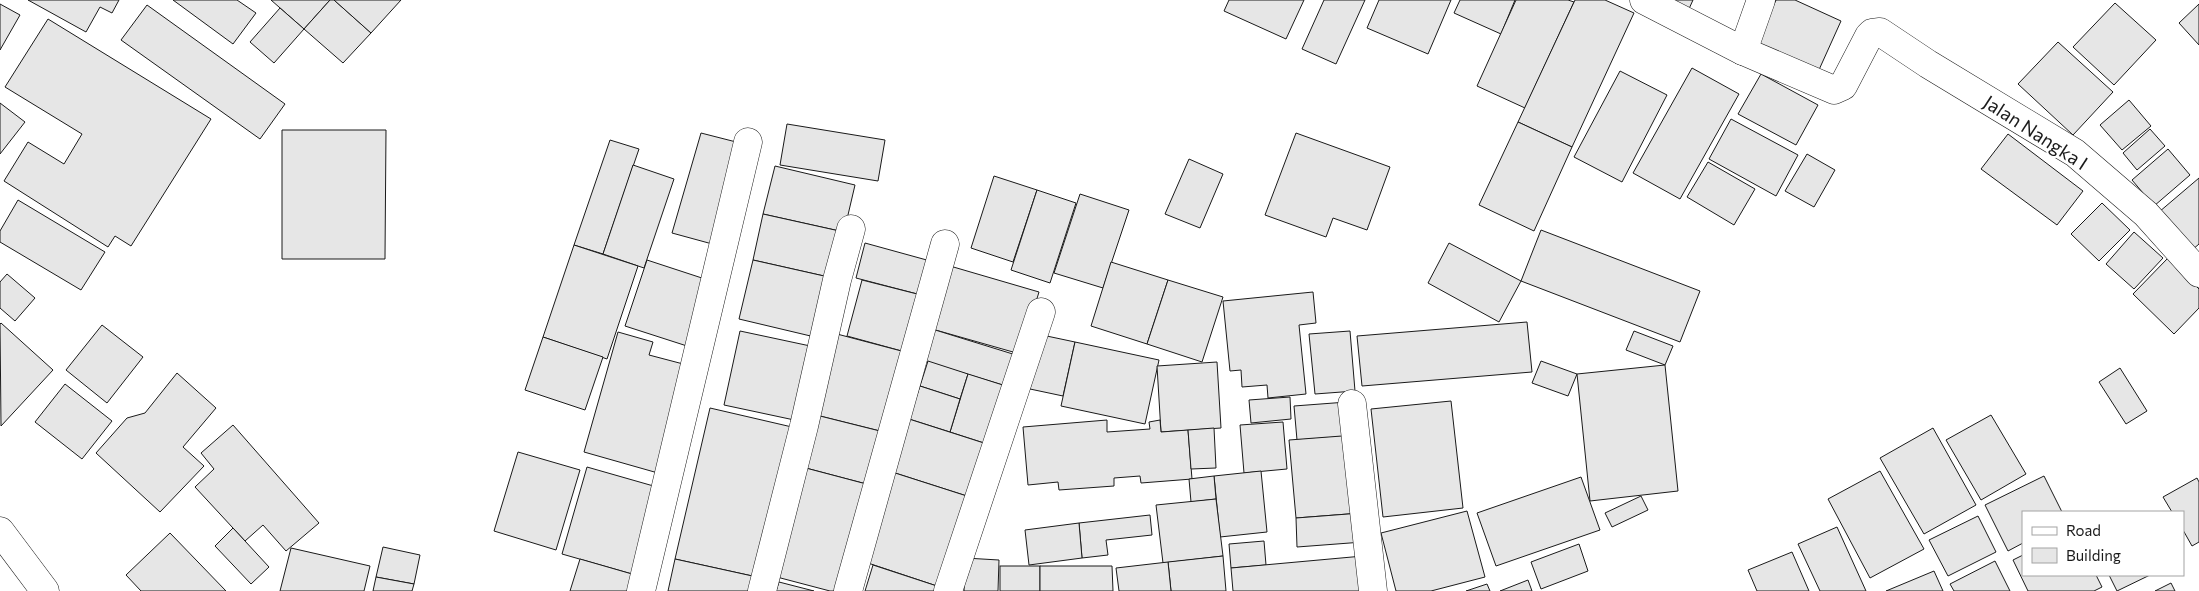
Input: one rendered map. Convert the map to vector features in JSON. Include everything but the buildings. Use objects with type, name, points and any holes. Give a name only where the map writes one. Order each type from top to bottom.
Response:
[{"type":"street","points":[[1644,0],[1744,51],[1761,0]]},
{"type":"street","name":"Jalan Nangka I","points":[[1744,51],[1834,90],[1843,86],[1872,33],[1880,32],[1928,64],[2075,154],[2146,214],[2199,273]]},
{"type":"street","points":[[641,591],[748,142]]},
{"type":"street","points":[[762,591],[804,426],[837,280],[851,230]]},
{"type":"street","points":[[848,591],[945,244]]},
{"type":"street","points":[[948,591],[1041,312]]},
{"type":"street","points":[[1352,404],[1373,591]]},
{"type":"street","points":[[0,531],[45,591]]}]
